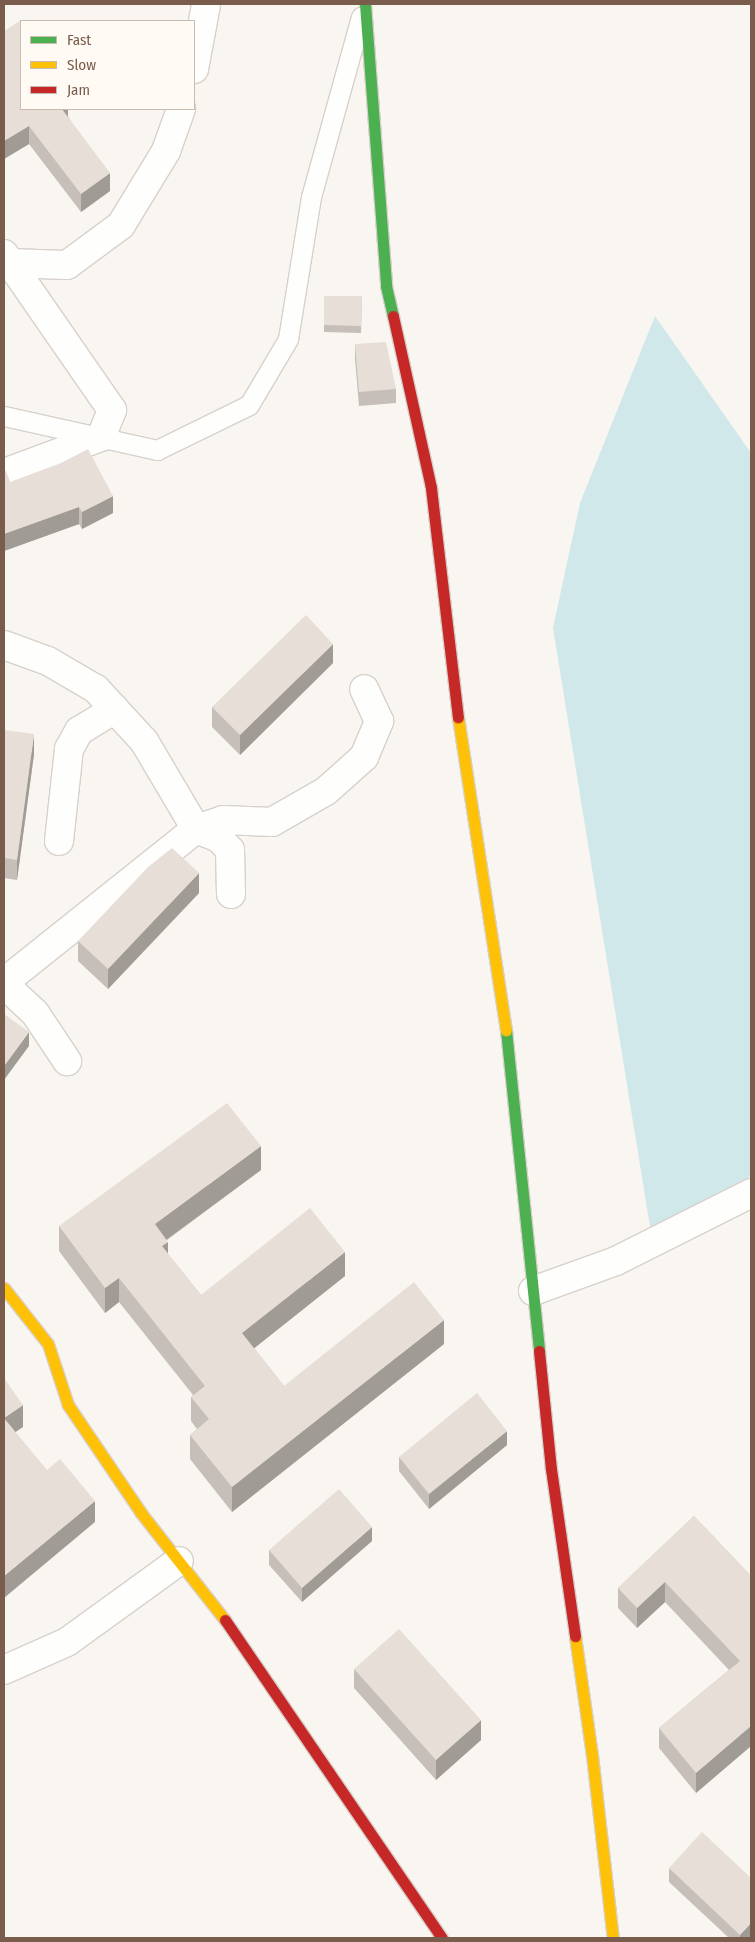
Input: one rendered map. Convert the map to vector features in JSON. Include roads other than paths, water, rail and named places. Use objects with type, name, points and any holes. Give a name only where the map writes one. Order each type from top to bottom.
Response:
[{"type":"street","points":[[365,4],[386,286],[432,488],[462,751],[509,1048],[551,1469],[592,1755],[613,1938]]},
{"type":"street","points":[[195,64],[206,5]]},
{"type":"street","points":[[7,259],[67,265],[121,225],[166,151],[181,110]]},
{"type":"street","points":[[4,473],[101,437],[112,410],[7,259]]},
{"type":"street","points":[[4,645],[48,662],[96,689],[115,709],[144,741],[196,829],[219,838],[230,850],[231,894]]},
{"type":"street","points":[[67,1061],[36,1014],[4,983],[196,829],[223,820],[272,822],[326,791],[364,756],[379,720],[364,688]]},
{"type":"street","points":[[59,841],[69,749],[79,731],[115,709]]},
{"type":"street","points":[[533,1291],[616,1261],[751,1193]]},
{"type":"street","points":[[4,1288],[48,1344],[68,1405],[141,1513],[216,1607],[442,1938]]},
{"type":"street","points":[[4,1670],[67,1642],[180,1561]]},
{"type":"lane","points":[[4,416],[157,450],[249,405],[288,339],[312,197],[365,4]]},
{"type":"water","points":[[655,316],[751,453],[751,1176],[652,1239],[553,628],[580,503]]}]
